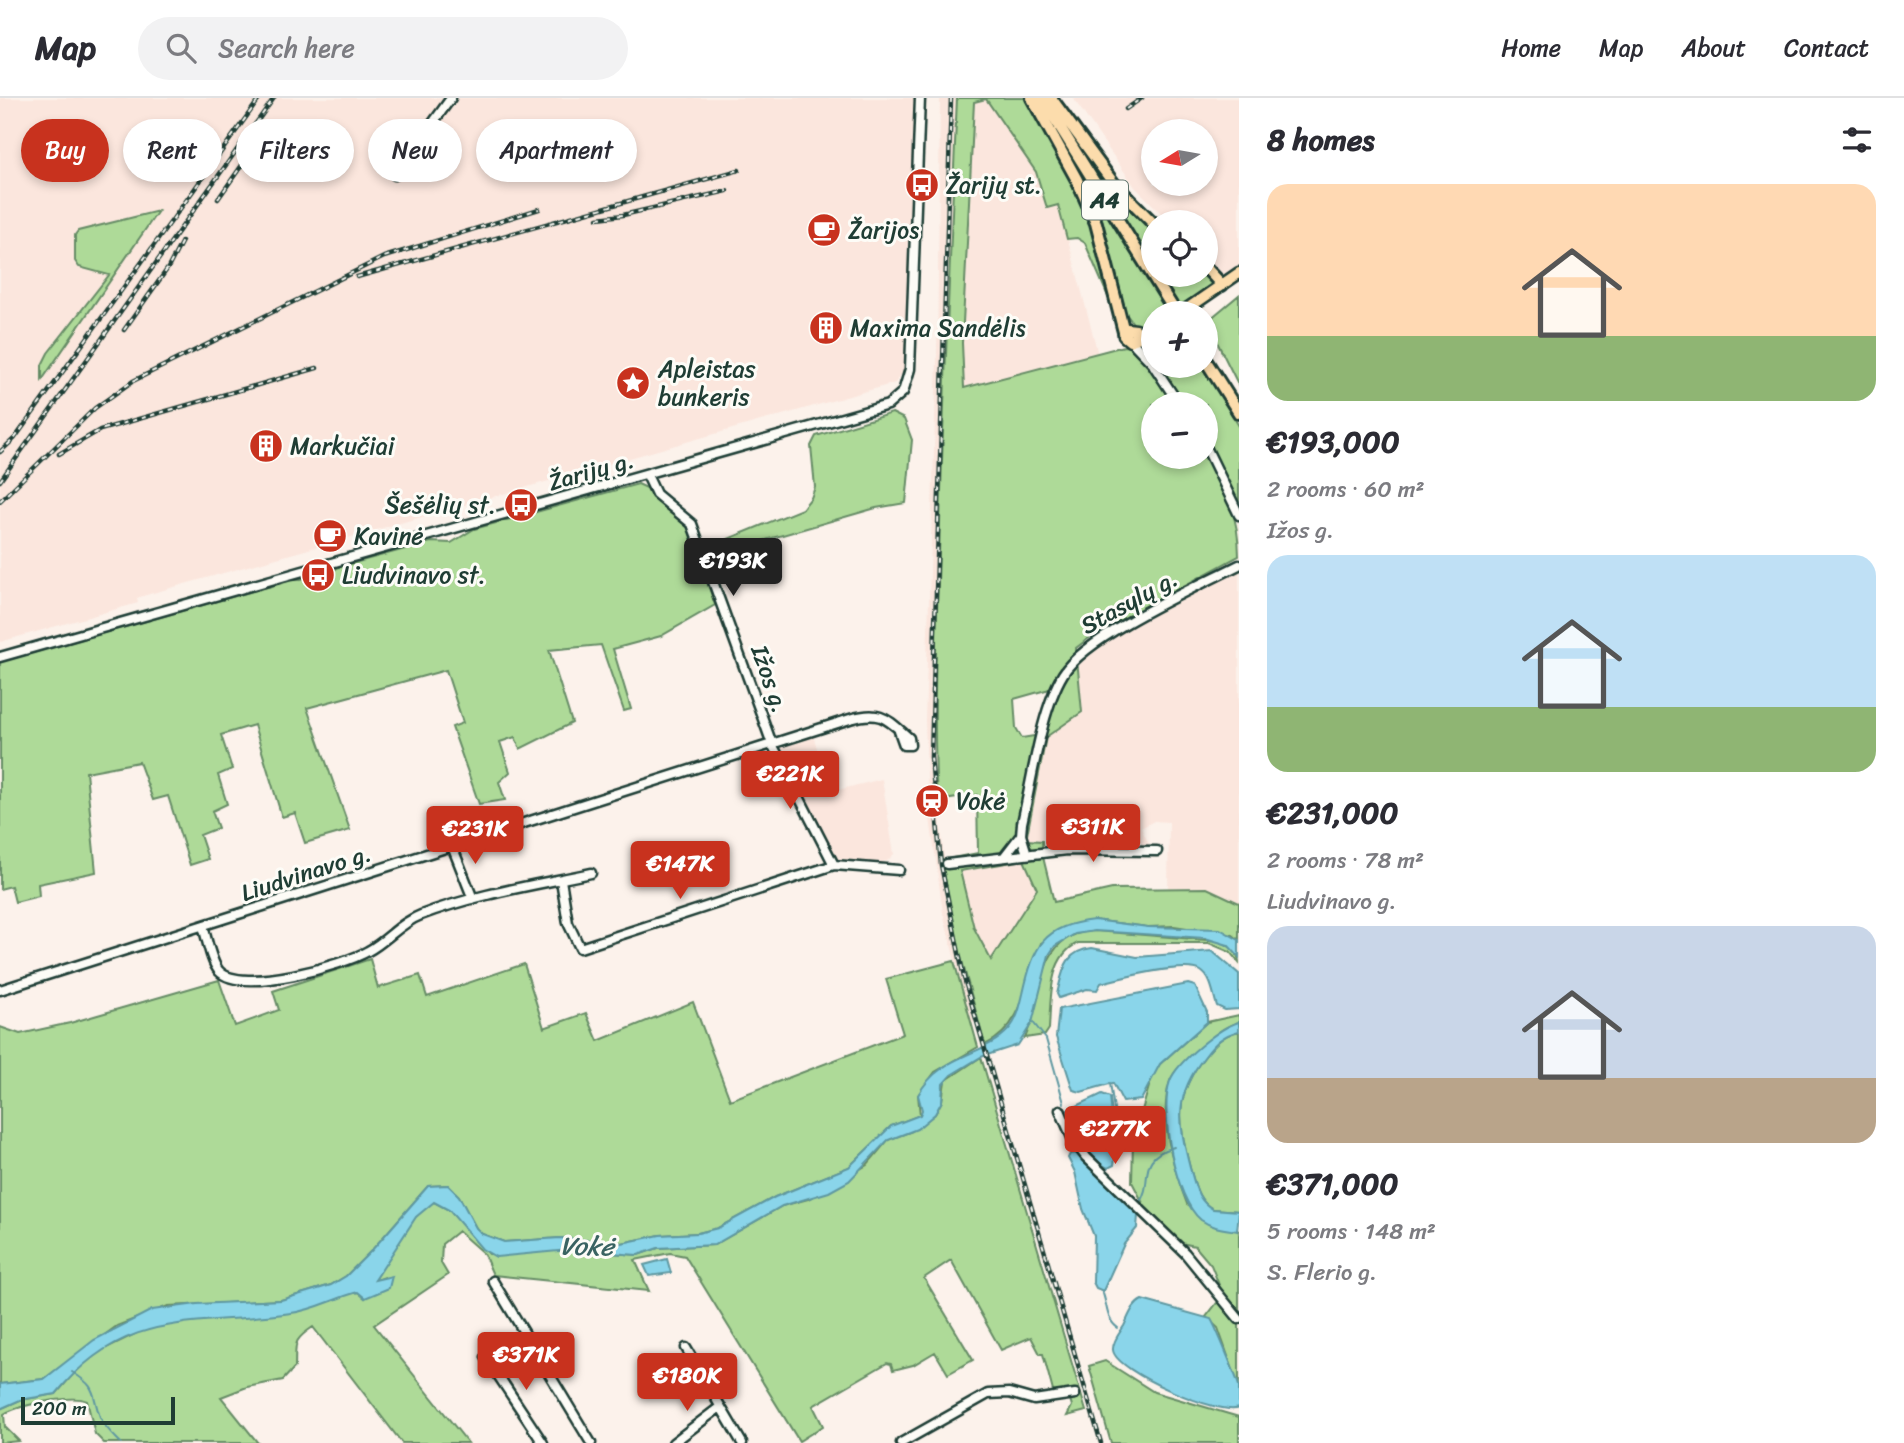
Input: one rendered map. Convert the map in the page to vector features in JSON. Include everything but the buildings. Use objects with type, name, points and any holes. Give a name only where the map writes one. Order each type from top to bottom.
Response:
[{"type":"highway","points":[[1032,98],[1091,210],[1134,336]]},
{"type":"highway","name":"A4","points":[[1042,98],[1168,301]]},
{"type":"highway","points":[[1051,98],[1114,184],[1141,211]]},
{"type":"highway","points":[[1218,281],[1222,285]]},
{"type":"highway","points":[[1216,378],[1238,413]]},
{"type":"main road","points":[[1197,301],[1239,273]]},
{"type":"main road","points":[[1134,336],[1141,334]]},
{"type":"street","points":[[437,119],[452,98]]},
{"type":"street","name":"Žarijų g.","points":[[0,657],[874,411],[894,401],[902,392],[910,369],[920,98]]},
{"type":"street","points":[[1134,336],[1141,347]]},
{"type":"street","points":[[1217,469],[1239,515]]},
{"type":"street","name":"Ižos g.","points":[[647,475],[652,489],[692,524],[772,744],[834,865]]},
{"type":"street","name":"Stasylų g.","points":[[1021,835],[1052,701],[1064,672],[1076,656],[1098,640],[1239,565]]},
{"type":"street","name":"Liudvinavo g.","points":[[0,990],[871,713],[887,719],[899,731]]},
{"type":"street","points":[[1021,835],[1027,854]]},
{"type":"street","points":[[1004,857],[1021,835]]},
{"type":"street","points":[[452,846],[473,898]]},
{"type":"street","points":[[947,864],[1027,854],[1093,850],[1157,851]]},
{"type":"street","points":[[561,880],[568,923],[580,948],[834,865],[899,870]]},
{"type":"street","points":[[203,926],[218,971],[252,980],[272,979],[344,963],[376,947],[409,920],[473,898],[591,873]]},
{"type":"street","points":[[1060,1110],[1078,1147],[1185,1253],[1239,1319]]},
{"type":"street","points":[[493,1281],[591,1443]]},
{"type":"street","points":[[685,1348],[743,1443]]},
{"type":"street","points":[[486,1357],[543,1443]]},
{"type":"street","points":[[901,1443],[988,1394],[1009,1394],[1034,1400],[1075,1394]]},
{"type":"street","points":[[673,1443],[720,1407]]},
{"type":"shaded area","points":[[0,98],[914,98],[904,371],[895,383],[146,595],[137,598],[138,603],[0,642]],"holes":[[[157,212],[42,365],[48,353],[110,274],[75,234],[78,231]]]},
{"type":"shaded area","points":[[940,98],[957,98],[933,710],[947,891],[965,978],[978,1021],[971,1023],[943,913],[928,803],[925,721],[937,359]]},
{"type":"shaded area","points":[[1073,98],[1239,98],[1239,265],[1223,276],[1218,271],[1218,210],[1158,210],[1144,196],[1218,196],[1218,119],[1141,119],[1141,193]]},
{"type":"shaded area","points":[[986,99],[1036,172],[1047,207],[1059,205],[1098,354],[964,389],[962,343],[973,102]]},
{"type":"shaded area","points":[[1239,571],[1239,903],[1207,888],[1168,890],[1169,822],[1154,821],[1141,828],[1149,844],[1025,840],[1046,736],[1082,712],[1078,660],[1094,646]]},
{"type":"shaded area","points":[[813,735],[830,792],[882,779],[894,854],[887,861],[864,865],[836,862],[780,752],[781,746]]},
{"type":"shaded area","points":[[1024,860],[1037,889],[991,961],[974,928],[960,870]]},
{"type":"green space","points":[[957,98],[1028,98],[1070,174],[1091,219],[1113,308],[1085,243],[1077,238],[1067,239],[1058,205],[1047,208],[1036,172],[986,99],[974,102],[962,343],[964,388],[1124,346],[1135,348],[1141,356],[1141,378],[1156,378],[1166,392],[1141,392],[1141,469],[1214,469],[1234,515],[1239,556],[1093,635],[1076,648],[1082,712],[1046,737],[1026,840],[1042,841],[1043,857],[1054,902],[1112,889],[1207,888],[1239,903],[1239,940],[1233,935],[1174,926],[1148,927],[1094,920],[1041,943],[1016,1014],[998,1037],[985,1045],[954,932],[942,860],[978,853],[977,795],[937,801],[936,628]],"holes":[[[1053,688],[1040,735],[1022,738],[1016,728],[1014,699]],[[1024,860],[1037,889],[991,960],[974,928],[960,871]]]},
{"type":"green space","points":[[1064,123],[1141,214],[1141,248]]},
{"type":"green space","points":[[1087,181],[1141,268],[1141,287],[1153,287],[1162,301],[1141,301],[1141,326],[1135,326],[1124,311],[1108,248],[1083,184]]},
{"type":"green space","points":[[158,211],[42,380],[42,365],[48,353],[109,275],[79,267],[75,261],[75,235],[78,231]]},
{"type":"green space","points":[[1166,287],[1210,287],[1191,301],[1175,301]]},
{"type":"green space","points":[[1239,295],[1239,386],[1218,344],[1218,312]]},
{"type":"green space","points":[[1166,378],[1209,378],[1239,426],[1239,505],[1218,464],[1218,392],[1175,392]]},
{"type":"green space","points":[[892,413],[904,419],[912,440],[906,503],[876,508],[727,551],[725,543],[728,539],[802,509],[811,498],[815,487],[811,446],[816,436]]},
{"type":"green space","points":[[638,484],[649,489],[688,525],[715,605],[661,636],[613,649],[631,709],[624,711],[601,645],[549,650],[572,723],[520,749],[515,737],[500,742],[510,772],[499,782],[505,800],[479,804],[452,727],[463,723],[446,670],[307,708],[350,830],[305,843],[295,813],[282,817],[254,725],[221,735],[232,769],[218,775],[227,804],[212,811],[218,828],[200,835],[208,859],[190,865],[168,796],[153,800],[139,762],[86,772],[96,872],[38,884],[39,896],[15,902],[11,886],[0,889],[0,662],[289,581],[324,575],[339,567],[431,542],[451,543],[474,529]]},
{"type":"green space","points":[[1095,931],[1219,941],[1233,949],[1239,963],[1230,952],[1209,943],[1078,943],[1061,958],[1056,969],[1051,993],[1049,1029],[1045,1035],[1025,1038],[1051,955],[1061,943],[1076,934]]},
{"type":"green space","points":[[370,959],[378,988],[420,975],[427,997],[524,964],[544,1028],[586,1013],[598,1041],[693,1002],[730,1100],[903,1034],[886,979],[954,961],[978,1047],[935,1072],[918,1095],[920,1115],[891,1126],[849,1167],[775,1197],[718,1228],[622,1243],[560,1238],[504,1242],[482,1234],[476,1228],[459,1196],[448,1185],[428,1186],[372,1250],[346,1276],[331,1285],[281,1300],[168,1306],[117,1326],[44,1379],[0,1384],[0,1027],[20,1034],[70,1023],[219,980],[235,1026],[279,1010],[273,991]]},
{"type":"green space","points":[[1239,1015],[1239,1022],[1218,1033],[1175,1072],[1170,1081],[1166,1111],[1169,1143],[1187,1204],[1239,1231],[1239,1387],[1218,1328],[1206,1317],[1223,1295],[1211,1265],[1195,1246],[1181,1243],[1145,1207],[1132,1182],[1133,1141],[1153,1073],[1207,1022]]},
{"type":"green space","points":[[1239,1031],[1239,1211],[1213,1209],[1200,1197],[1183,1136],[1181,1109],[1188,1083],[1205,1056],[1224,1037]]},
{"type":"green space","points":[[981,1057],[1086,1411],[1067,1416],[1072,1406],[1068,1393],[1054,1395],[1043,1354],[1040,1354],[1031,1337],[1001,1350],[951,1260],[924,1278],[973,1360],[948,1374],[935,1352],[913,1365],[893,1370],[891,1364],[887,1363],[813,1406],[823,1426],[799,1441],[685,1256],[670,1253],[635,1260],[649,1291],[493,1275],[484,1254],[458,1231],[442,1244],[441,1263],[448,1275],[374,1325],[468,1443],[402,1443],[313,1327],[298,1339],[295,1367],[283,1380],[247,1387],[221,1397],[258,1443],[104,1443],[95,1434],[87,1401],[70,1399],[33,1404],[4,1414],[5,1427],[19,1441],[0,1443],[0,1409],[20,1400],[56,1394],[81,1365],[98,1352],[147,1328],[358,1292],[365,1298],[385,1277],[374,1281],[409,1225],[434,1202],[449,1210],[489,1254],[569,1250],[638,1255],[658,1248],[714,1245],[782,1206],[808,1199],[867,1165],[888,1140],[912,1131],[935,1114],[942,1101],[945,1081]]},
{"type":"green space","points":[[1105,1361],[1154,1392],[1239,1417],[1239,1443],[1111,1443],[1089,1366]]},
{"type":"water","points":[[1094,920],[1148,927],[1220,929],[1239,940],[1239,957],[1228,945],[1205,938],[1095,931],[1075,934],[1055,946],[1049,955],[1032,1023],[1018,1045],[981,1057],[951,1075],[943,1084],[942,1101],[935,1114],[917,1129],[888,1140],[849,1181],[829,1192],[782,1206],[714,1245],[658,1248],[638,1255],[569,1250],[496,1257],[482,1249],[449,1210],[434,1202],[416,1217],[375,1280],[392,1276],[389,1288],[365,1298],[358,1292],[300,1311],[163,1326],[135,1334],[108,1347],[82,1366],[56,1394],[20,1400],[0,1409],[0,1384],[44,1379],[94,1340],[152,1310],[197,1304],[281,1300],[331,1285],[346,1276],[372,1250],[428,1186],[448,1185],[459,1196],[476,1228],[482,1234],[504,1242],[560,1238],[622,1243],[718,1228],[775,1197],[849,1167],[891,1126],[920,1115],[922,1110],[918,1095],[927,1081],[950,1063],[999,1038],[1012,1025],[1032,963],[1044,941],[1063,927]]},
{"type":"water","points":[[1092,948],[1137,957],[1212,951],[1239,974],[1239,1009],[1225,1010],[1217,1006],[1208,978],[1193,968],[1137,974],[1101,983],[1097,990],[1087,989],[1059,998],[1057,994],[1066,964],[1076,953]]},
{"type":"water","points":[[1188,984],[1195,986],[1207,1012],[1207,1022],[1160,1064],[1141,1100],[1123,1102],[1113,1083],[1081,1092],[1073,1090],[1056,1037],[1059,1009]]},
{"type":"water","points":[[1239,1022],[1239,1031],[1216,1043],[1195,1070],[1183,1096],[1181,1109],[1183,1136],[1197,1192],[1213,1209],[1239,1211],[1237,1231],[1218,1228],[1201,1220],[1184,1194],[1168,1133],[1167,1095],[1170,1081],[1181,1064],[1211,1038]]},
{"type":"water","points":[[1102,1094],[1110,1097],[1116,1151],[1114,1165],[1108,1168],[1087,1152],[1066,1111]]},
{"type":"water","points":[[1079,1153],[1138,1215],[1137,1228],[1124,1244],[1103,1291],[1096,1288],[1093,1282],[1094,1236],[1083,1209],[1075,1172],[1068,1158],[1070,1154]]},
{"type":"water","points":[[667,1259],[671,1273],[649,1276],[644,1265]]},
{"type":"water","points":[[1142,1300],[1211,1319],[1239,1386],[1239,1408],[1212,1406],[1170,1391],[1131,1370],[1118,1359],[1113,1350],[1115,1340],[1133,1308]]},
{"type":"waterway","points":[[1032,1021],[1046,1039],[1064,1103]]},
{"type":"waterway","points":[[1110,1083],[1120,1149]]},
{"type":"waterway","points":[[1139,1203],[1154,1157],[1174,1147]]},
{"type":"waterway","points":[[1102,1291],[1109,1316],[1118,1328]]},
{"type":"waterway","points":[[72,1372],[90,1387],[102,1421],[121,1443]]},
{"type":"railway","points":[[0,452],[15,438],[260,98]]},
{"type":"railway","points":[[0,481],[274,98]]},
{"type":"railway","points":[[951,98],[931,757],[941,865],[964,978],[1101,1443]]},
{"type":"railway","points":[[1126,109],[1142,98]]},
{"type":"railway","points":[[357,277],[739,170]]},
{"type":"railway","points":[[218,199],[236,174]]},
{"type":"railway","points":[[598,218],[623,215],[727,191]]},
{"type":"railway","points":[[0,501],[95,408],[133,381],[384,257],[539,209]]},
{"type":"railway","points":[[124,330],[168,268],[182,241]]},
{"type":"railway","points":[[59,454],[100,430],[317,368]]},
{"type":"place","name":"Žarijų st.","points":[[922,185]]},
{"type":"place","name":"Žarijos","points":[[824,230]]},
{"type":"place","name":"Maxima Sandėlis","points":[[826,328]]},
{"type":"place","name":"Apleistas bunkeris","points":[[633,383]]},
{"type":"place","name":"Markučiai","points":[[266,446]]},
{"type":"place","name":"Šešėlių st.","points":[[521,505]]},
{"type":"place","name":"Kavinė","points":[[330,536]]},
{"type":"place","name":"Liudvinavo st.","points":[[318,575]]},
{"type":"place","name":"Vokė","points":[[932,801]]}]
